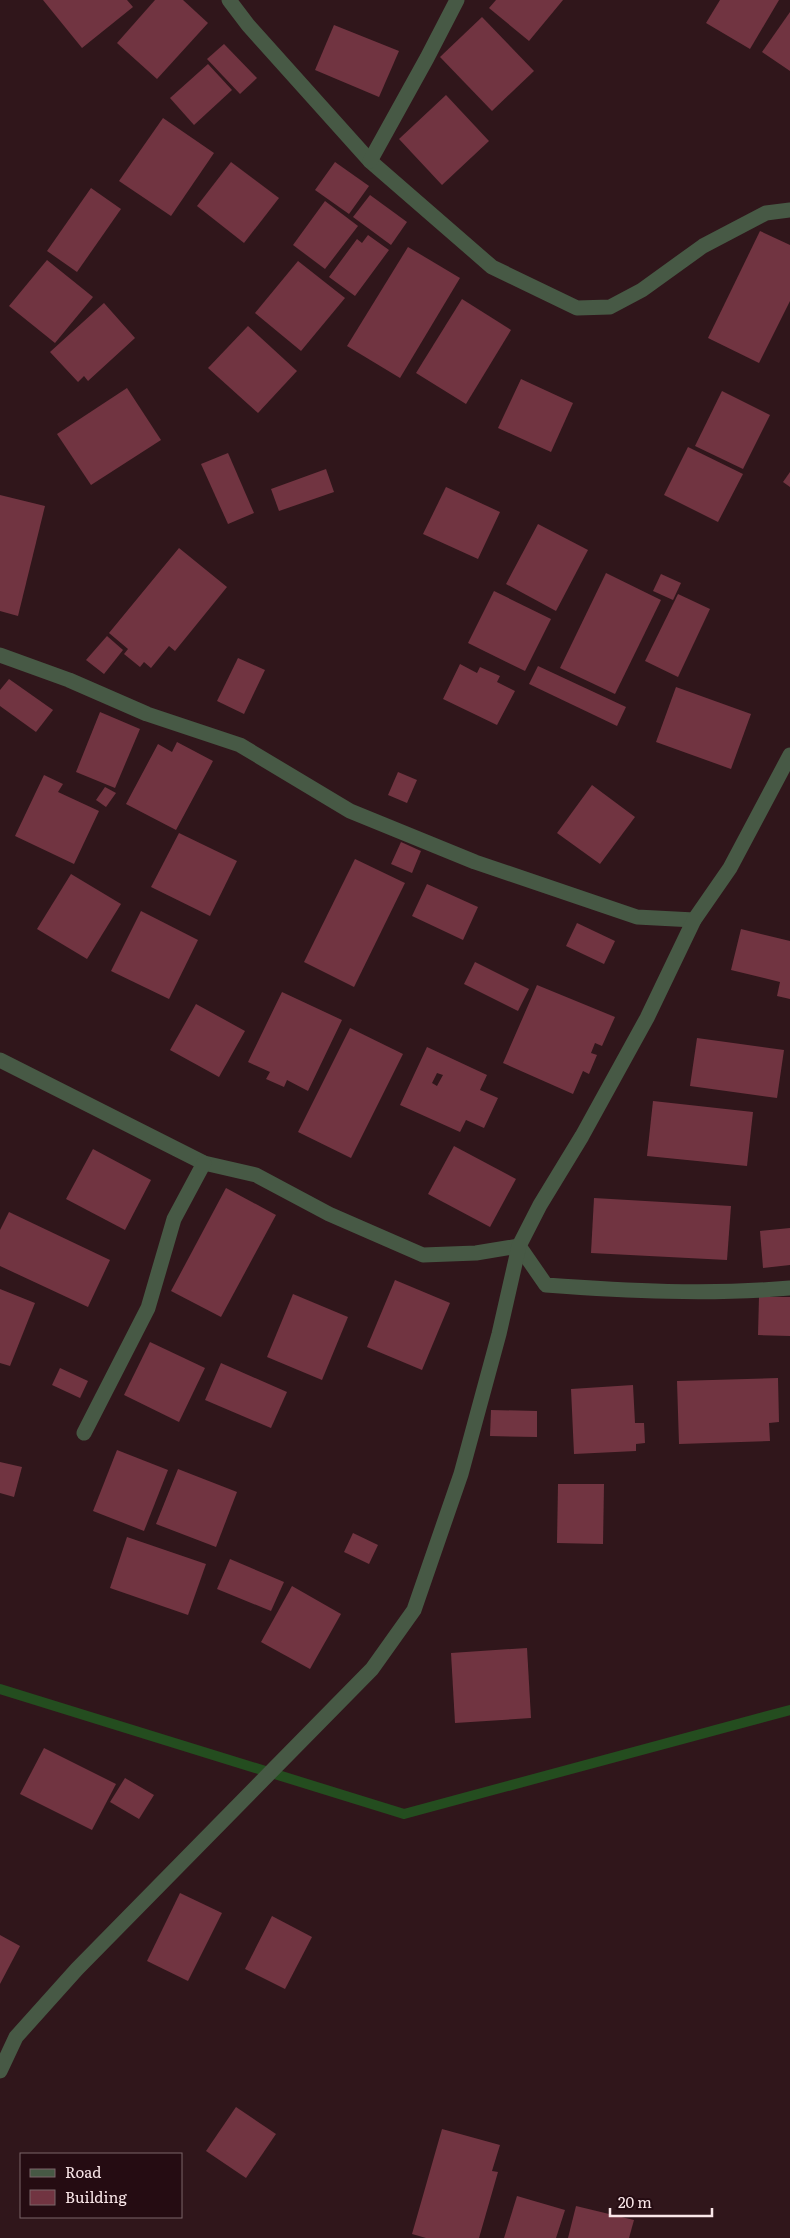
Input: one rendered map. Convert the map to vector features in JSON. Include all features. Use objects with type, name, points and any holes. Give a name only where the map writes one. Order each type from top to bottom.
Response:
[{"type":"street","points":[[230,0],[248,25],[370,161],[492,267],[577,308],[610,307],[642,290],[703,246],[766,213],[790,210]]},
{"type":"street","points":[[370,161],[427,58],[456,0]]},
{"type":"street","points":[[0,655],[69,680],[147,714],[240,745],[350,811],[476,862],[637,917],[694,920]]},
{"type":"street","points":[[0,2071],[16,2037],[76,1969],[372,1669],[414,1610],[462,1474],[499,1334],[519,1246],[540,1205],[582,1136],[646,1018],[694,920],[730,868],[790,755]]},
{"type":"street","points":[[0,1060],[204,1163],[256,1175],[329,1214],[423,1255],[476,1253],[519,1246]]},
{"type":"street","points":[[84,1433],[148,1308],[174,1218],[204,1163]]},
{"type":"street","points":[[519,1246],[546,1285],[605,1289],[745,1292],[790,1288]]},
{"type":"building","points":[[43,0],[127,0],[133,7],[82,48]]},
{"type":"building","points":[[155,0],[183,0],[208,23],[157,79],[117,43]]},
{"type":"building","points":[[496,0],[563,0],[529,41],[489,8]]},
{"type":"building","points":[[720,0],[779,0],[750,49],[706,23]]},
{"type":"building","points":[[790,12],[790,71],[762,52]]},
{"type":"building","points":[[482,17],[534,71],[492,111],[440,57]]},
{"type":"building","points":[[334,25],[399,51],[379,97],[315,70]]},
{"type":"building","points":[[224,44],[257,78],[240,94],[207,59]]},
{"type":"building","points":[[208,64],[232,90],[194,125],[170,98]]},
{"type":"building","points":[[446,95],[489,141],[442,185],[399,139]]},
{"type":"building","points":[[163,118],[214,153],[171,216],[119,181]]},
{"type":"building","points":[[231,162],[279,198],[244,243],[197,206]]},
{"type":"building","points":[[335,162],[369,186],[349,214],[315,190]]},
{"type":"building","points":[[91,188],[121,209],[77,272],[47,251]]},
{"type":"building","points":[[370,195],[407,222],[391,245],[353,217]]},
{"type":"building","points":[[325,201],[358,226],[325,269],[293,245]]},
{"type":"building","points":[[760,231],[790,245],[790,301],[759,363],[708,338]]},
{"type":"building","points":[[368,235],[389,250],[355,296],[329,277],[357,239],[362,243]]},
{"type":"building","points":[[408,247],[460,278],[400,378],[347,346]]},
{"type":"building","points":[[47,260],[93,297],[55,343],[9,306]]},
{"type":"building","points":[[298,261],[345,298],[301,351],[255,313]]},
{"type":"building","points":[[462,299],[511,330],[466,404],[416,373]]},
{"type":"building","points":[[104,303],[135,338],[88,381],[84,376],[78,382],[50,352]]},
{"type":"building","points":[[248,326],[297,371],[258,413],[208,368]]},
{"type":"building","points":[[521,379],[573,403],[551,452],[498,428]]},
{"type":"building","points":[[127,388],[161,440],[91,485],[57,434]]},
{"type":"building","points":[[722,391],[770,415],[743,469],[695,446]]},
{"type":"building","points":[[688,447],[743,474],[718,522],[664,495]]},
{"type":"building","points":[[228,453],[254,513],[228,524],[201,464]]},
{"type":"building","points":[[326,469],[334,492],[279,511],[271,489]]},
{"type":"building","points":[[790,472],[790,487],[783,482]]},
{"type":"building","points":[[446,487],[500,512],[478,559],[423,534]]},
{"type":"building","points":[[0,495],[45,506],[18,616],[0,611]]},
{"type":"building","points":[[538,524],[588,550],[556,611],[506,584]]},
{"type":"building","points":[[179,548],[227,587],[175,651],[169,646],[151,668],[144,662],[140,667],[124,654],[128,649],[109,633]]},
{"type":"building","points":[[606,573],[661,600],[615,694],[560,668]]},
{"type":"building","points":[[661,574],[681,583],[673,600],[653,591]]},
{"type":"building","points":[[494,591],[551,619],[525,671],[468,643]]},
{"type":"building","points":[[678,594],[710,609],[678,677],[645,661]]},
{"type":"building","points":[[107,636],[123,650],[104,674],[86,660]]},
{"type":"building","points":[[238,658],[265,670],[244,714],[217,701]]},
{"type":"building","points":[[460,664],[477,673],[480,667],[500,676],[497,682],[515,691],[497,725],[443,699]]},
{"type":"building","points":[[538,666],[626,707],[617,726],[529,684]]},
{"type":"building","points":[[9,679],[53,710],[36,732],[0,706],[0,690]]},
{"type":"building","points":[[676,687],[751,714],[731,769],[656,742]]},
{"type":"building","points":[[100,712],[140,729],[115,788],[76,772]]},
{"type":"building","points":[[177,742],[213,761],[176,830],[126,804],[158,744],[172,752]]},
{"type":"building","points":[[398,772],[417,780],[407,803],[388,795]]},
{"type":"building","points":[[44,775],[63,784],[58,792],[99,811],[74,864],[15,836]]},
{"type":"building","points":[[592,785],[635,817],[600,864],[557,833]]},
{"type":"building","points":[[105,787],[116,793],[106,807],[96,800]]},
{"type":"building","points":[[179,833],[237,861],[210,916],[151,887]]},
{"type":"building","points":[[401,842],[421,851],[412,873],[391,864]]},
{"type":"building","points":[[355,859],[405,883],[354,987],[304,962]]},
{"type":"building","points":[[71,874],[121,904],[87,959],[37,929]]},
{"type":"building","points":[[427,884],[478,907],[463,940],[412,916]]},
{"type":"building","points":[[141,911],[198,940],[169,999],[111,971]]},
{"type":"building","points":[[577,923],[615,941],[604,964],[566,946]]},
{"type":"building","points":[[741,929],[790,941],[790,999],[777,996],[780,982],[731,970]]},
{"type":"building","points":[[475,962],[529,989],[518,1011],[464,984]]},
{"type":"building","points":[[537,985],[615,1017],[602,1046],[595,1043],[591,1053],[597,1055],[589,1074],[583,1071],[573,1094],[503,1063]]},
{"type":"building","points":[[282,992],[342,1020],[308,1091],[287,1080],[284,1087],[266,1079],[270,1072],[248,1062]]},
{"type":"building","points":[[196,1004],[245,1031],[219,1077],[170,1050]]},
{"type":"building","points":[[350,1028],[403,1054],[351,1158],[298,1132]]},
{"type":"building","points":[[697,1038],[784,1050],[777,1098],[690,1086]]},
{"type":"building","points":[[427,1047],[487,1075],[480,1090],[498,1098],[484,1128],[466,1120],[460,1132],[400,1105]],"holes":[[[437,1073],[443,1075],[437,1086],[432,1083]]]},
{"type":"building","points":[[653,1101],[753,1112],[747,1166],[647,1156]]},
{"type":"building","points":[[454,1146],[516,1179],[490,1227],[428,1194]]},
{"type":"building","points":[[93,1149],[151,1180],[125,1230],[66,1199]]},
{"type":"building","points":[[226,1188],[276,1215],[221,1317],[171,1291]]},
{"type":"building","points":[[594,1198],[731,1206],[727,1260],[591,1253]]},
{"type":"building","points":[[9,1212],[110,1260],[88,1307],[0,1266],[0,1230]]},
{"type":"building","points":[[790,1228],[790,1265],[763,1268],[760,1231]]},
{"type":"building","points":[[395,1280],[450,1303],[422,1370],[367,1347]]},
{"type":"building","points":[[0,1289],[35,1303],[10,1366],[0,1363]]},
{"type":"building","points":[[293,1294],[348,1317],[322,1380],[267,1357]]},
{"type":"building","points":[[759,1297],[790,1297],[790,1336],[758,1335]]},
{"type":"building","points":[[150,1342],[205,1368],[179,1422],[124,1395]]},
{"type":"building","points":[[221,1363],[287,1392],[271,1428],[205,1400]]},
{"type":"building","points":[[60,1368],[88,1381],[80,1398],[52,1385]]},
{"type":"building","points":[[778,1378],[779,1422],[769,1423],[770,1441],[679,1444],[677,1381]]},
{"type":"building","points":[[633,1385],[635,1423],[644,1423],[645,1443],[636,1444],[636,1451],[574,1454],[571,1389]]},
{"type":"building","points":[[491,1410],[537,1411],[537,1437],[490,1436]]},
{"type":"building","points":[[117,1450],[168,1470],[144,1531],[93,1511]]},
{"type":"building","points":[[0,1462],[22,1467],[14,1497],[0,1493]]},
{"type":"building","points":[[178,1469],[237,1492],[216,1547],[156,1524]]},
{"type":"building","points":[[558,1484],[604,1484],[603,1544],[557,1543]]},
{"type":"building","points":[[353,1533],[378,1545],[369,1564],[344,1552]]},
{"type":"building","points":[[127,1537],[206,1564],[188,1615],[110,1588]]},
{"type":"building","points":[[230,1559],[284,1582],[271,1611],[217,1589]]},
{"type":"building","points":[[292,1586],[341,1614],[310,1669],[261,1642]]},
{"type":"building","points":[[527,1648],[531,1718],[455,1723],[451,1653]]},
{"type":"building","points":[[44,1748],[116,1784],[92,1830],[20,1794]]},
{"type":"building","points":[[125,1778],[154,1795],[139,1819],[110,1802]]},
{"type":"building","points":[[180,1893],[222,1913],[188,1981],[147,1961]]},
{"type":"building","points":[[272,1916],[312,1937],[285,1989],[245,1969]]},
{"type":"building","points":[[0,1935],[20,1946],[0,1984]]},
{"type":"building","points":[[236,2107],[276,2134],[246,2178],[206,2151]]},
{"type":"building","points":[[442,2129],[500,2145],[492,2171],[498,2172],[479,2238],[426,2238],[412,2234]]},
{"type":"building","points":[[517,2196],[565,2210],[556,2238],[504,2238]]},
{"type":"building","points":[[576,2206],[634,2220],[629,2238],[568,2238]]},
{"type":"waterway","points":[[0,1689],[404,1814],[790,1710]]}]
